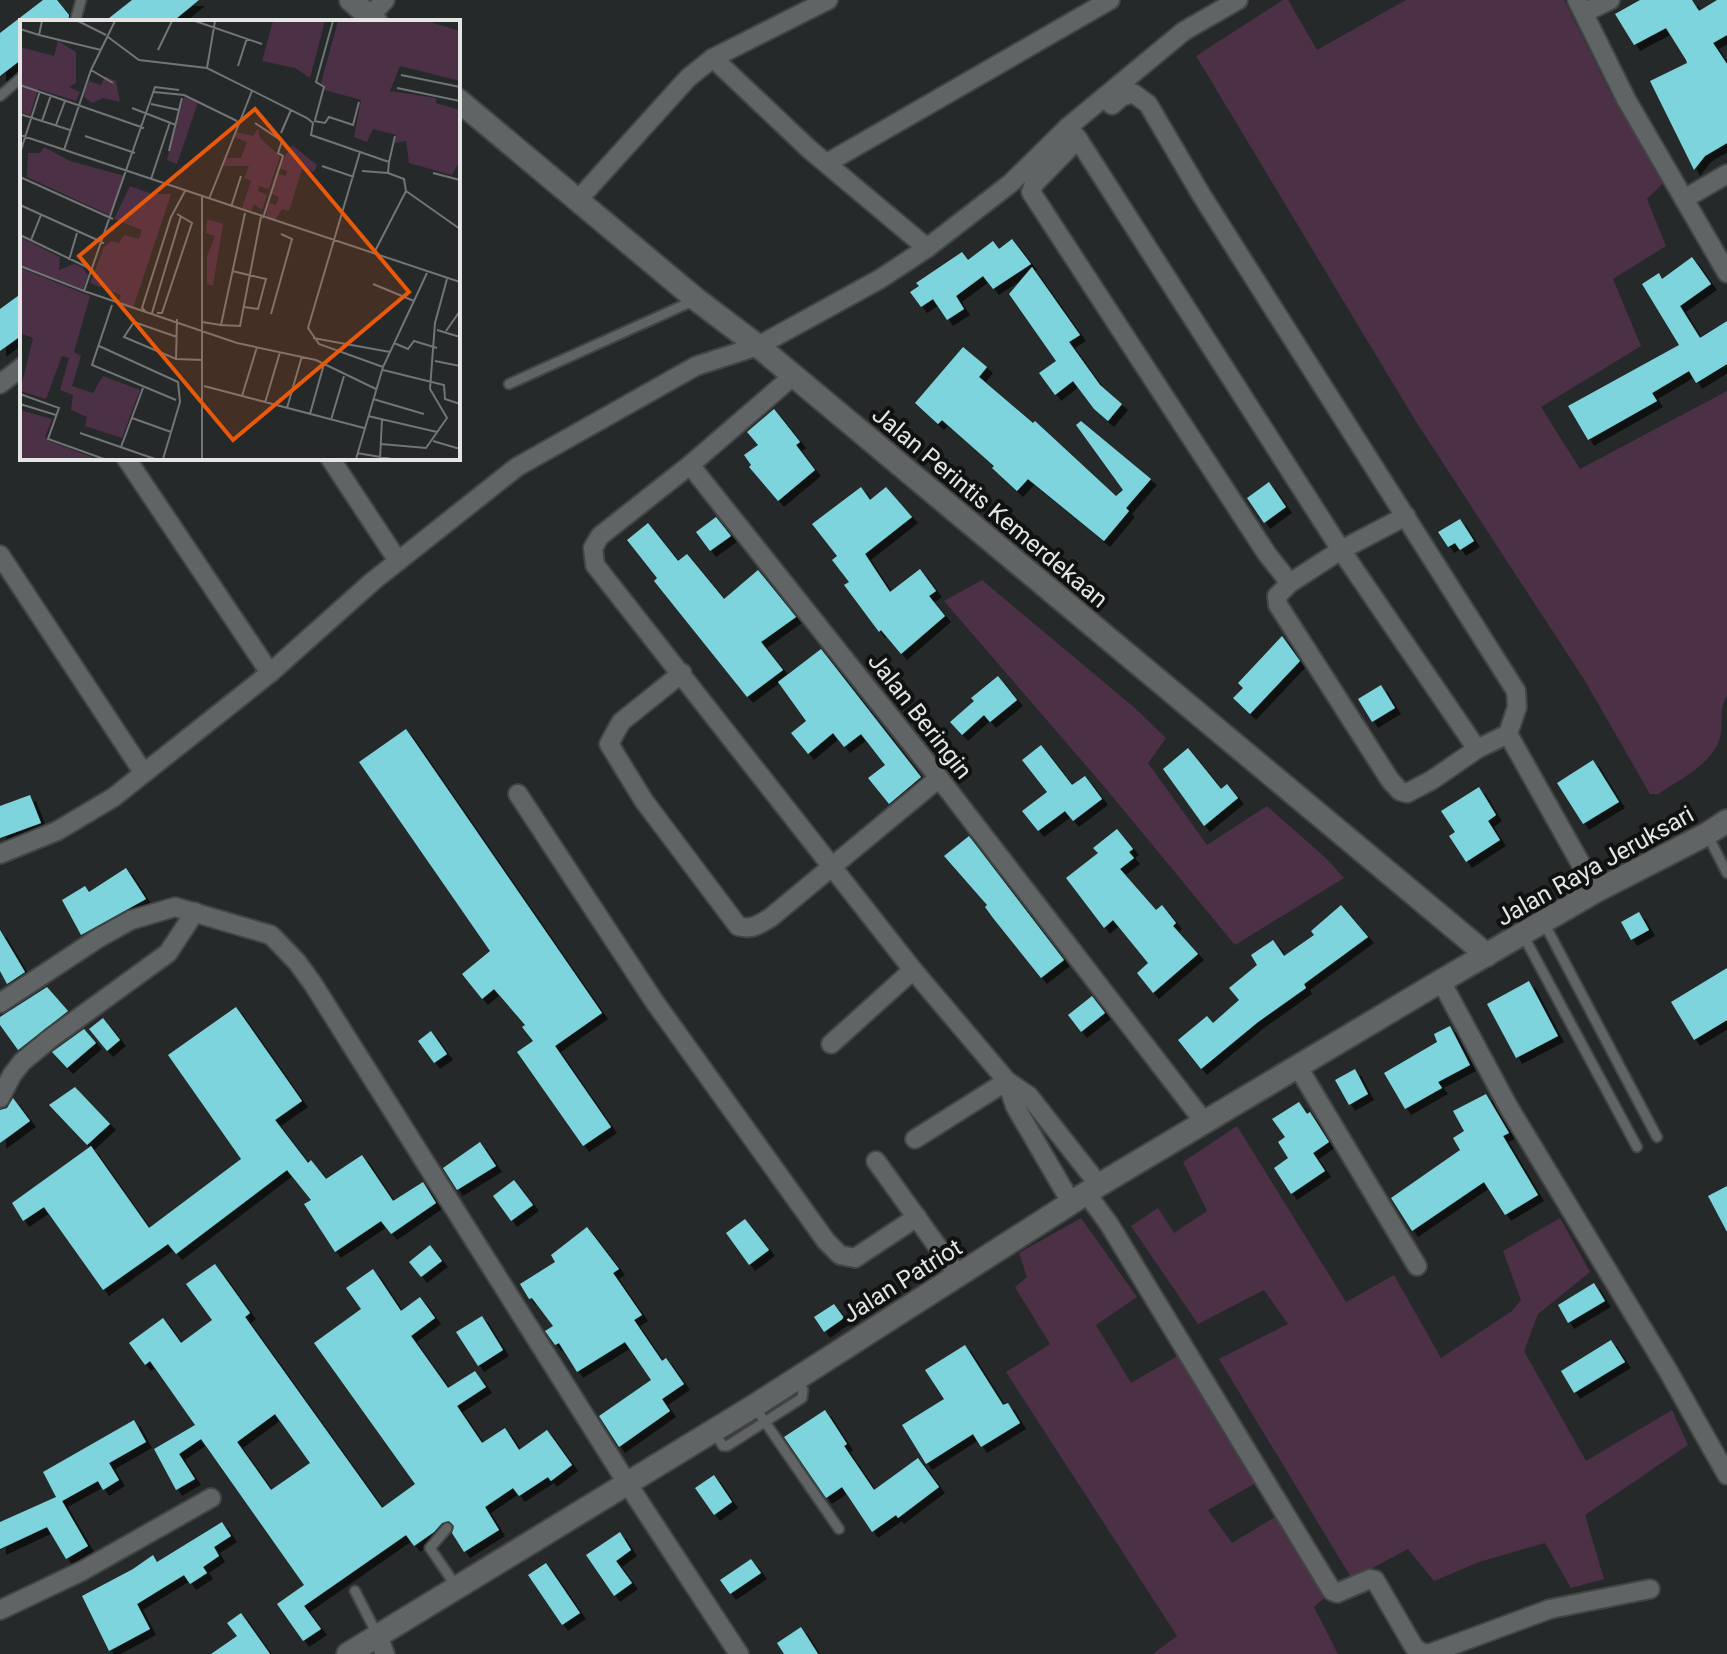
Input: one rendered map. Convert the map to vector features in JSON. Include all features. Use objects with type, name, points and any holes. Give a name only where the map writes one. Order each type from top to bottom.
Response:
[{"type":"street","points":[[351,0],[377,13]]},
{"type":"street","points":[[577,201],[688,78],[713,58],[828,0]]},
{"type":"street","points":[[827,163],[1110,0]]},
{"type":"street","points":[[1238,0],[1184,31],[1073,134],[1031,192],[1267,554],[1290,583]]},
{"type":"street","points":[[1610,0],[1581,6],[1626,99],[1727,273]]},
{"type":"street","points":[[713,58],[827,163],[927,248]]},
{"type":"street","points":[[0,854],[57,831],[114,797],[270,673],[398,561],[517,467],[696,366],[758,346],[880,279],[927,248],[1128,94],[1137,94],[1148,104],[1202,196],[1406,516],[1516,691],[1517,707],[1508,734],[1477,749],[1418,789],[1404,793],[1397,789],[1278,605],[1277,596],[1290,583],[1341,550],[1406,516]]},
{"type":"street","name":"Jalan Perintis Kemerdekaan","points":[[460,102],[697,300],[758,346],[1487,955]]},
{"type":"street","points":[[1073,134],[1341,550],[1477,749]]},
{"type":"street","points":[[1684,199],[1727,174]]},
{"type":"street","points":[[0,384],[20,369]]},
{"type":"street","points":[[793,376],[690,465],[600,536],[593,555],[603,576],[682,673],[831,869],[1007,1081],[1029,1096],[1083,1190]]},
{"type":"street","points":[[127,460],[270,673]]},
{"type":"street","points":[[331,460],[398,561]]},
{"type":"street","name":"Jalan Beringin","points":[[690,465],[939,778],[1199,1115]]},
{"type":"street","points":[[0,555],[143,772]]},
{"type":"street","points":[[682,673],[621,722],[609,744],[644,801],[733,921],[748,928],[755,927],[831,869],[939,778]]},
{"type":"street","points":[[1508,734],[1596,891]]},
{"type":"street","points":[[518,794],[654,1001],[833,1248],[840,1255],[855,1258],[917,1217]]},
{"type":"street","name":"Jalan Raya Jeruksari","points":[[1487,955],[1596,891],[1727,821]]},
{"type":"street","points":[[0,1003],[131,920],[175,907],[271,935],[313,984],[627,1483],[739,1654]]},
{"type":"street","points":[[0,1098],[22,1062],[168,953],[195,912]]},
{"type":"street","name":"Jalan Patriot","points":[[348,1654],[453,1581],[713,1431],[760,1414],[796,1379],[955,1270],[1199,1115],[1298,1067],[1487,955]]},
{"type":"street","points":[[831,1044],[913,970]]},
{"type":"street","points":[[1441,981],[1508,1106],[1667,1369],[1727,1475]]},
{"type":"street","points":[[1298,1067],[1417,1266]]},
{"type":"street","points":[[915,1139],[1007,1081]]},
{"type":"street","points":[[1007,1081],[1015,1106],[1109,1224],[1326,1585],[1337,1593],[1370,1579],[1375,1580],[1419,1652],[1431,1653],[1550,1609],[1650,1589]]},
{"type":"street","points":[[876,1161],[955,1270]]},
{"type":"street","points":[[0,1610],[82,1571],[211,1498]]},
{"type":"lane","points":[[76,20],[81,0]]},
{"type":"lane","points":[[0,96],[20,79]]},
{"type":"lane","points":[[509,384],[697,300]]},
{"type":"lane","points":[[1707,834],[1727,873]]},
{"type":"lane","points":[[1544,923],[1657,1137]]},
{"type":"lane","points":[[1523,935],[1637,1147]]},
{"type":"lane","points":[[760,1414],[839,1529]]},
{"type":"lane","points":[[447,1528],[430,1548],[453,1581]]},
{"type":"lane","points":[[355,1591],[377,1635]]},
{"type":"shaded area","points":[[1283,0],[1288,0],[1317,50],[1406,0],[1564,0],[1612,96],[1666,180],[1647,199],[1666,246],[1613,279],[1641,346],[1541,407],[1580,469],[1727,391],[1727,696],[1722,709],[1721,733],[1718,744],[1705,762],[1658,794],[1650,794],[1585,681],[1415,420],[1196,56]]},
{"type":"shaded area","points":[[982,580],[1136,709],[1166,738],[1148,763],[1207,845],[1267,806],[1344,878],[1235,945],[1102,784],[944,601]]},
{"type":"shaded area","points":[[1237,1126],[1346,1302],[1394,1275],[1441,1358],[1512,1311],[1521,1300],[1503,1251],[1560,1218],[1590,1272],[1538,1314],[1524,1351],[1586,1461],[1672,1410],[1688,1445],[1585,1515],[1604,1579],[1571,1588],[1545,1543],[1479,1562],[1434,1581],[1408,1549],[1352,1579],[1219,1359],[1288,1324],[1264,1290],[1198,1324],[1131,1226],[1158,1208],[1174,1233],[1207,1211],[1183,1162]]},
{"type":"shaded area","points":[[1081,1218],[1137,1297],[1096,1325],[1131,1383],[1191,1348],[1270,1475],[1208,1510],[1232,1543],[1293,1506],[1338,1586],[1314,1607],[1338,1654],[1153,1654],[1177,1636],[1006,1372],[1050,1344],[1015,1287],[1027,1277],[1019,1253]]},
{"type":"building","points":[[43,0],[57,0],[69,15],[68,20],[20,20],[20,61],[0,76],[0,33]]},
{"type":"building","points":[[132,0],[199,0],[174,20],[107,20]]},
{"type":"building","points":[[1640,0],[1692,0],[1699,11],[1717,0],[1727,0],[1727,35],[1713,43],[1727,64],[1727,143],[1705,156],[1694,170],[1650,81],[1687,63],[1686,60],[1666,28],[1634,45],[1615,14]]},
{"type":"building","points":[[1012,239],[1031,264],[993,289],[983,276],[956,296],[964,309],[947,320],[933,299],[921,307],[910,292],[919,286],[916,283],[962,252],[968,260],[993,241],[999,249]]},
{"type":"building","points":[[1692,257],[1711,284],[1680,306],[1700,338],[1727,321],[1727,364],[1696,383],[1689,371],[1652,393],[1657,401],[1588,440],[1568,406],[1679,345],[1642,284],[1659,273],[1662,279]]},
{"type":"building","points":[[1032,267],[1080,335],[1069,342],[1100,385],[1122,404],[1108,421],[1094,409],[1073,381],[1055,395],[1039,373],[1056,361],[1009,294]]},
{"type":"building","points":[[20,294],[20,336],[0,351],[0,309]]},
{"type":"building","points":[[963,347],[987,367],[979,377],[1033,423],[1035,421],[1116,496],[1123,490],[1076,425],[1081,421],[1151,479],[1126,508],[1129,511],[1104,541],[1028,479],[1017,491],[942,420],[938,424],[915,403]]},
{"type":"building","points":[[774,409],[800,442],[796,445],[815,470],[778,501],[749,467],[751,465],[744,455],[758,445],[747,432]]},
{"type":"building","points":[[1269,482],[1286,507],[1264,523],[1247,498]]},
{"type":"building","points":[[861,487],[870,500],[886,487],[912,517],[865,554],[890,592],[920,569],[936,591],[929,596],[945,616],[901,654],[881,630],[879,632],[844,585],[849,582],[832,560],[837,556],[812,524]]},
{"type":"building","points":[[716,517],[731,536],[710,551],[696,532]]},
{"type":"building","points":[[1460,519],[1474,541],[1460,550],[1455,543],[1448,547],[1438,532]]},
{"type":"building","points":[[648,523],[678,561],[687,554],[724,599],[758,570],[796,617],[761,642],[783,670],[747,697],[654,581],[657,578],[627,540]]},
{"type":"building","points":[[1282,636],[1300,661],[1250,714],[1233,698],[1243,688],[1238,683]]},
{"type":"building","points":[[821,649],[921,777],[889,804],[868,778],[885,765],[861,734],[844,747],[833,733],[808,754],[791,733],[806,721],[778,682]]},
{"type":"building","points":[[998,676],[1017,700],[990,722],[984,715],[962,735],[950,722],[974,701],[971,698]]},
{"type":"building","points":[[1381,685],[1395,708],[1372,722],[1358,699]]},
{"type":"building","points":[[406,729],[602,1013],[555,1046],[611,1127],[583,1146],[517,1052],[533,1041],[522,1027],[525,1025],[494,989],[482,999],[462,974],[490,951],[359,762]]},
{"type":"building","points":[[1041,745],[1072,785],[1085,776],[1102,799],[1073,821],[1065,811],[1038,831],[1022,811],[1047,792],[1022,760]]},
{"type":"building","points":[[1188,748],[1221,789],[1227,784],[1238,798],[1204,826],[1163,769]]},
{"type":"building","points":[[1593,760],[1619,802],[1583,824],[1557,783]]},
{"type":"building","points":[[1479,787],[1496,815],[1488,821],[1500,840],[1466,862],[1449,836],[1455,832],[1441,811]]},
{"type":"building","points":[[30,795],[41,823],[0,838],[0,806]]},
{"type":"building","points":[[1117,829],[1133,849],[1129,852],[1134,858],[1120,869],[1156,910],[1162,905],[1176,923],[1173,926],[1198,954],[1153,993],[1137,973],[1148,963],[1113,920],[1104,928],[1066,878],[1098,853],[1093,848]]},
{"type":"building","points":[[969,836],[1064,960],[1041,978],[993,918],[985,907],[987,905],[944,856]]},
{"type":"building","points":[[126,868],[146,899],[81,935],[62,900],[85,886],[89,892]]},
{"type":"building","points":[[1341,905],[1368,937],[1304,984],[1306,988],[1201,1069],[1178,1040],[1207,1016],[1213,1023],[1239,1000],[1229,988],[1257,965],[1251,955],[1273,940],[1284,956],[1314,935],[1311,931]]},
{"type":"building","points":[[1639,912],[1649,930],[1631,940],[1621,922]]},
{"type":"building","points":[[0,930],[25,972],[7,984],[0,971]]},
{"type":"building","points":[[1727,968],[1727,1020],[1694,1040],[1671,1002]]},
{"type":"building","points":[[1529,981],[1558,1036],[1516,1058],[1487,1004]]},
{"type":"building","points":[[47,987],[68,1011],[18,1050],[0,1025],[0,1017]]},
{"type":"building","points":[[1092,996],[1105,1013],[1081,1032],[1068,1015]]},
{"type":"building","points":[[236,1007],[302,1101],[275,1120],[308,1163],[311,1160],[326,1179],[362,1155],[393,1201],[423,1182],[436,1203],[391,1234],[381,1221],[335,1252],[304,1204],[311,1200],[287,1170],[176,1254],[168,1244],[103,1290],[44,1207],[23,1221],[12,1203],[91,1146],[149,1228],[241,1159],[168,1055]]},
{"type":"building","points":[[103,1018],[120,1040],[107,1051],[89,1029]]},
{"type":"building","points":[[1450,1026],[1470,1065],[1438,1082],[1442,1088],[1405,1109],[1384,1073],[1437,1042],[1434,1034]]},
{"type":"building","points":[[84,1029],[96,1043],[67,1068],[52,1052]]},
{"type":"building","points":[[431,1031],[447,1054],[434,1063],[418,1041]]},
{"type":"building","points":[[1355,1069],[1368,1094],[1349,1105],[1335,1080]]},
{"type":"building","points":[[75,1087],[110,1124],[87,1145],[49,1105]]},
{"type":"building","points":[[1486,1094],[1509,1133],[1503,1136],[1538,1195],[1505,1215],[1484,1182],[1412,1231],[1391,1198],[1460,1150],[1453,1138],[1464,1131],[1453,1111]]},
{"type":"building","points":[[13,1098],[30,1121],[0,1143],[0,1110],[7,1108]]},
{"type":"building","points":[[1299,1102],[1307,1114],[1310,1112],[1329,1142],[1313,1153],[1325,1171],[1291,1194],[1274,1168],[1288,1158],[1278,1142],[1285,1137],[1272,1119]]},
{"type":"building","points":[[480,1142],[496,1166],[457,1190],[443,1168]]},
{"type":"building","points":[[514,1180],[533,1205],[511,1221],[493,1196]]},
{"type":"building","points":[[1727,1186],[1727,1232],[1708,1196]]},
{"type":"building","points":[[745,1219],[769,1250],[749,1265],[726,1233]]},
{"type":"building","points":[[587,1227],[619,1269],[613,1273],[642,1315],[634,1320],[662,1361],[666,1358],[684,1384],[662,1399],[670,1411],[619,1447],[599,1416],[651,1380],[625,1342],[577,1372],[559,1343],[555,1345],[545,1331],[553,1326],[520,1284],[555,1262],[551,1255]]},
{"type":"building","points":[[430,1245],[442,1261],[421,1277],[409,1262]]},
{"type":"building","points":[[215,1264],[250,1313],[245,1317],[382,1508],[415,1484],[314,1343],[361,1309],[346,1288],[373,1269],[401,1311],[420,1297],[435,1318],[411,1336],[448,1388],[475,1371],[486,1387],[457,1406],[482,1443],[505,1428],[519,1450],[547,1430],[572,1465],[551,1481],[548,1477],[519,1496],[513,1488],[485,1507],[499,1530],[464,1552],[452,1533],[454,1526],[449,1521],[442,1523],[414,1546],[406,1535],[304,1606],[321,1629],[303,1641],[277,1604],[304,1585],[201,1439],[179,1454],[195,1479],[176,1490],[154,1449],[195,1425],[150,1361],[145,1365],[129,1343],[163,1318],[181,1343],[212,1320],[186,1284]],"holes":[[[275,1414],[310,1463],[271,1490],[237,1442]]]},
{"type":"building","points":[[1594,1283],[1605,1301],[1568,1323],[1558,1305]]},
{"type":"building","points":[[834,1304],[844,1318],[824,1332],[814,1317]]},
{"type":"building","points":[[482,1316],[503,1350],[478,1366],[456,1332]]},
{"type":"building","points":[[1611,1340],[1625,1362],[1574,1393],[1561,1371]]},
{"type":"building","points":[[965,1345],[1003,1405],[1008,1403],[1020,1423],[981,1447],[973,1434],[926,1464],[902,1425],[944,1399],[925,1370]]},
{"type":"building","points":[[825,1410],[847,1444],[844,1446],[874,1490],[918,1458],[939,1487],[898,1518],[896,1515],[872,1532],[842,1487],[826,1498],[784,1437]]},
{"type":"building","points":[[134,1420],[146,1442],[109,1463],[119,1480],[103,1490],[98,1481],[62,1501],[88,1546],[66,1559],[47,1527],[0,1549],[0,1522],[56,1497],[43,1472]]},
{"type":"building","points":[[714,1475],[732,1502],[714,1515],[695,1488]]},
{"type":"building","points":[[222,1522],[231,1536],[214,1547],[219,1556],[203,1567],[207,1573],[190,1584],[184,1575],[137,1604],[150,1629],[109,1651],[82,1596],[153,1555],[157,1562]]},
{"type":"building","points":[[620,1532],[631,1550],[616,1561],[632,1583],[614,1596],[586,1555]]},
{"type":"building","points":[[751,1559],[761,1573],[730,1594],[720,1580]]},
{"type":"building","points":[[546,1563],[580,1613],[562,1625],[528,1575]]},
{"type":"building","points":[[241,1613],[270,1654],[211,1654],[237,1636],[227,1623]]},
{"type":"building","points":[[801,1627],[818,1654],[784,1654],[777,1643]]}]
